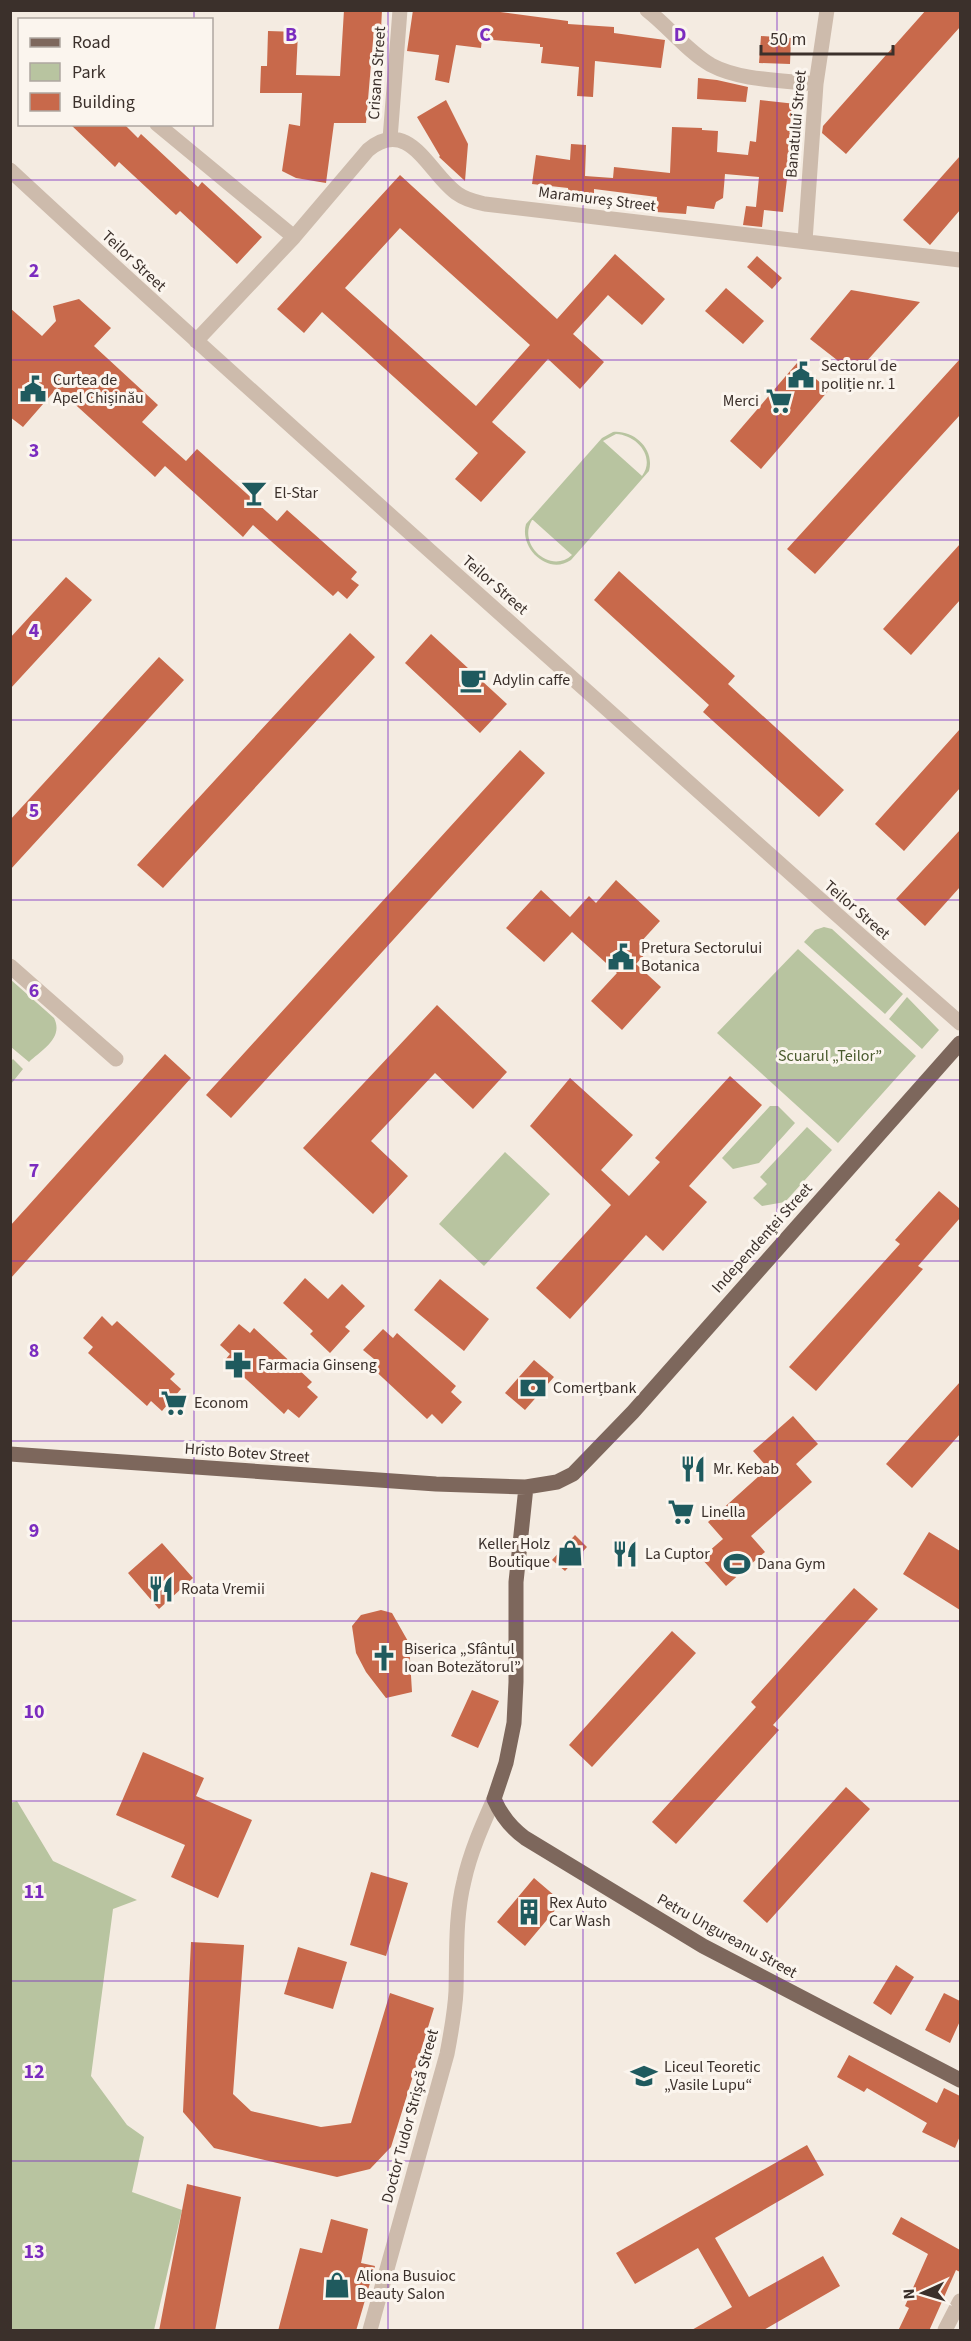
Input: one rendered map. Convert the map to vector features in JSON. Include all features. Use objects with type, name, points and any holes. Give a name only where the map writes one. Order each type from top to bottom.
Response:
[{"type":"main road","name":"Independenței Street","points":[[526,1487],[557,1482],[573,1474],[590,1458],[960,1043]]},
{"type":"main road","name":"Hristo Botev Street","points":[[10,1454],[526,1487]]},
{"type":"main road","name":"Doctor Tudor Strișcă Street","points":[[494,1799],[506,1763],[514,1723],[517,1556],[526,1487]]},
{"type":"main road","name":"Petru Ungureanu Street","points":[[494,1799],[509,1824],[525,1838],[682,1934],[960,2079]]},
{"type":"street","name":"Crisana Street","points":[[390,139],[400,10]]},
{"type":"street","points":[[647,10],[697,55],[711,64],[727,71],[746,75],[816,84]]},
{"type":"street","name":"Banatului Street","points":[[805,241],[816,84],[827,10]]},
{"type":"street","points":[[159,126],[294,237]]},
{"type":"street","points":[[196,341],[294,237],[368,150],[382,140],[390,139]]},
{"type":"street","name":"Maramureș Street","points":[[390,139],[399,139],[410,145],[457,194],[475,202],[960,260]]},
{"type":"street","name":"Teilor Street","points":[[10,170],[196,341],[793,877],[960,1023]]},
{"type":"street","points":[[10,966],[116,1059]]},
{"type":"street","name":"Doctor Tudor Strișcă Street","points":[[370,2331],[447,2054],[453,2026],[456,1991],[455,1952],[463,1882],[494,1799]]},
{"type":"street","points":[[945,2331],[960,2301]]},
{"type":"green space","points":[[613,432],[621,432],[641,442],[649,455],[649,471],[571,560],[562,564],[545,562],[537,557],[527,542],[526,524],[602,438]],"holes":[[[616,434],[631,438],[642,448],[647,462],[642,476],[603,441]],[[533,520],[572,555],[563,560],[554,561],[538,554],[529,538]]]},
{"type":"green space","points":[[824,927],[832,929],[903,994],[885,1014],[804,942],[815,930]]},
{"type":"green space","name":"Scuarul „Teilor”","points":[[798,949],[916,1056],[838,1143],[717,1033]]},
{"type":"green space","points":[[10,979],[54,1018],[56,1025],[54,1038],[29,1062],[11,1047]]},
{"type":"green space","points":[[907,997],[939,1030],[922,1049],[889,1019]]},
{"type":"green space","points":[[13,1059],[23,1069],[11,1084],[11,1061]]},
{"type":"green space","points":[[770,1106],[778,1106],[795,1123],[759,1163],[733,1169],[722,1158]]},
{"type":"green space","points":[[807,1127],[832,1150],[785,1202],[762,1206],[753,1198],[767,1184],[760,1177]]},
{"type":"green space","points":[[505,1152],[550,1194],[484,1266],[439,1224]]},
{"type":"green space","points":[[17,1801],[53,1861],[137,1900],[113,1909],[91,2076],[127,2125],[144,2137],[132,2192],[182,2210],[154,2330],[11,2330],[10,1803]]},
{"type":"building","points":[[344,10],[382,10],[381,30],[374,29],[366,123],[334,123],[326,183],[296,178],[282,171],[289,124],[300,126],[302,93],[260,93],[261,66],[267,66],[268,31],[298,32],[296,75],[340,76]]},
{"type":"building","points":[[413,10],[485,10],[568,21],[568,24],[614,27],[614,33],[665,40],[661,68],[595,61],[593,97],[577,96],[579,67],[541,63],[543,47],[540,47],[540,44],[482,39],[481,48],[456,45],[449,83],[435,80],[439,55],[407,51]]},
{"type":"building","points":[[926,10],[960,10],[960,27],[846,154],[822,133],[823,126]]},
{"type":"building","points":[[761,36],[791,38],[790,64],[759,63]]},
{"type":"building","points":[[698,78],[748,87],[746,102],[697,99]]},
{"type":"building","points":[[446,100],[468,144],[465,181],[439,157],[417,117]]},
{"type":"building","points":[[760,100],[796,104],[783,212],[764,210],[762,227],[743,225],[746,206],[756,207],[759,177],[725,174],[723,198],[716,202],[714,209],[687,206],[686,214],[656,212],[657,197],[594,189],[594,198],[568,196],[568,188],[532,184],[536,155],[570,160],[571,144],[586,145],[585,176],[613,178],[614,167],[670,173],[672,127],[718,131],[717,152],[748,155],[750,141],[756,142]]},
{"type":"building","points":[[72,126],[126,126],[138,138],[141,134],[198,187],[202,182],[262,237],[237,264],[180,211],[176,215],[119,162],[115,167]]},
{"type":"building","points":[[960,156],[960,210],[930,245],[903,220]]},
{"type":"building","points":[[400,175],[557,319],[615,254],[665,299],[642,325],[608,295],[573,334],[604,362],[580,389],[548,359],[492,422],[526,452],[481,502],[455,479],[478,453],[322,312],[304,333],[277,309]],"holes":[[[400,228],[530,345],[476,406],[345,288]]]},
{"type":"building","points":[[757,256],[782,278],[772,289],[747,267]]},
{"type":"building","points":[[726,288],[764,321],[743,344],[705,311]]},
{"type":"building","points":[[851,290],[920,302],[855,374],[810,339]]},
{"type":"building","points":[[79,299],[111,328],[94,346],[158,405],[142,422],[186,461],[197,449],[277,521],[287,510],[357,572],[351,579],[359,585],[347,599],[338,591],[333,596],[253,525],[243,537],[165,466],[155,477],[57,388],[23,427],[10,417],[10,308],[42,336],[56,321],[53,306]]},
{"type":"building","points":[[960,359],[960,415],[815,574],[787,549]]},
{"type":"building","points":[[797,363],[829,390],[761,469],[730,441]]},
{"type":"building","points":[[960,544],[960,600],[911,655],[883,629]]},
{"type":"building","points":[[619,571],[735,676],[728,684],[844,790],[819,817],[703,712],[709,705],[594,600]]},
{"type":"building","points":[[66,577],[92,600],[10,689],[10,638]]},
{"type":"building","points":[[350,633],[375,657],[163,888],[137,865]]},
{"type":"building","points":[[431,634],[507,704],[480,733],[405,663]]},
{"type":"building","points":[[159,657],[184,680],[10,870],[10,820]]},
{"type":"building","points":[[960,729],[960,788],[904,851],[875,824]]},
{"type":"building","points":[[520,750],[545,773],[231,1118],[206,1095]]},
{"type":"building","points":[[960,830],[960,887],[925,926],[896,899]]},
{"type":"building","name":"Pretura Sectorului Botanica","points":[[616,880],[660,921],[639,944],[647,952],[636,964],[661,987],[622,1030],[591,1001],[617,973],[572,932],[544,962],[506,928],[541,890],[570,917],[589,896],[596,903]]},
{"type":"building","points":[[437,1005],[507,1072],[473,1109],[435,1073],[371,1141],[408,1176],[373,1214],[303,1148]]},
{"type":"building","points":[[165,1054],[191,1078],[10,1279],[10,1226]]},
{"type":"building","points":[[730,1076],[762,1105],[689,1186],[707,1202],[663,1251],[646,1235],[570,1319],[536,1288],[611,1205],[530,1126],[570,1078],[633,1135],[601,1170],[629,1196],[660,1162],[655,1158]]},
{"type":"building","points":[[939,1191],[960,1209],[960,1218],[918,1266],[923,1269],[816,1391],[789,1367],[900,1244],[895,1240]]},
{"type":"building","points":[[305,1278],[328,1299],[342,1284],[365,1306],[345,1327],[350,1331],[330,1353],[310,1334],[313,1331],[283,1303]]},
{"type":"building","points":[[440,1279],[489,1319],[464,1351],[414,1310]]},
{"type":"building","points":[[102,1316],[112,1326],[117,1321],[175,1374],[170,1379],[181,1389],[162,1411],[151,1401],[147,1406],[88,1353],[93,1347],[83,1338]]},
{"type":"building","points":[[239,1324],[250,1333],[254,1328],[312,1382],[307,1387],[318,1397],[299,1418],[288,1409],[284,1414],[225,1360],[230,1354],[220,1345]]},
{"type":"building","points":[[383,1329],[393,1338],[397,1333],[456,1386],[451,1392],[462,1402],[442,1424],[432,1414],[427,1419],[369,1365],[374,1359],[363,1350]]},
{"type":"building","points":[[534,1360],[554,1377],[525,1410],[505,1393]]},
{"type":"building","points":[[960,1382],[960,1434],[912,1488],[886,1464]]},
{"type":"building","points":[[793,1416],[818,1444],[796,1464],[812,1482],[751,1536],[765,1552],[726,1586],[701,1558],[723,1539],[708,1522],[768,1468],[753,1451]]},
{"type":"building","points":[[929,1532],[960,1551],[960,1610],[903,1574]]},
{"type":"building","points":[[575,1535],[587,1547],[565,1571],[552,1560]]},
{"type":"building","name":"Roata Vremii","points":[[162,1543],[193,1578],[159,1609],[128,1573]]},
{"type":"building","points":[[854,1588],[878,1609],[773,1725],[779,1730],[676,1844],[652,1822],[756,1707],[751,1702]]},
{"type":"building","name":"Biserica „Sfântul Ioan Botezătorul”","points":[[381,1610],[392,1613],[409,1643],[412,1692],[386,1698],[366,1672],[356,1653],[352,1626],[361,1615]]},
{"type":"building","points":[[672,1631],[696,1653],[592,1767],[569,1745]]},
{"type":"building","points":[[472,1690],[499,1701],[478,1748],[451,1736]]},
{"type":"building","points":[[143,1752],[204,1778],[196,1796],[252,1820],[218,1898],[171,1877],[185,1845],[116,1815]]},
{"type":"building","points":[[846,1787],[870,1809],[767,1923],[743,1901]]},
{"type":"building","points":[[371,1872],[408,1883],[386,1956],[350,1945]]},
{"type":"building","name":"Rex Auto Car Wash","points":[[534,1878],[562,1902],[525,1946],[497,1922]]},
{"type":"building","points":[[191,1942],[244,1945],[233,2094],[251,2111],[321,2127],[351,2123],[390,1993],[434,2008],[391,2147],[370,2169],[337,2177],[214,2148],[183,2112]]},
{"type":"building","points":[[298,1947],[347,1962],[333,2009],[284,1994]]},
{"type":"building","points":[[896,1965],[914,1977],[891,2015],[873,2003]]},
{"type":"building","points":[[944,1993],[960,2001],[960,2021],[950,2043],[925,2030]]},
{"type":"building","points":[[849,2055],[937,2103],[944,2088],[960,2096],[960,2136],[955,2148],[922,2132],[927,2123],[867,2088],[864,2092],[837,2077]]},
{"type":"building","points":[[807,2145],[824,2175],[715,2238],[749,2297],[823,2256],[840,2286],[762,2331],[690,2331],[732,2307],[698,2248],[635,2284],[616,2253]]},
{"type":"building","points":[[187,2184],[241,2197],[215,2331],[159,2331]]},
{"type":"building","points":[[901,2217],[960,2250],[960,2272],[956,2270],[929,2331],[898,2331],[909,2308],[905,2306],[928,2254],[892,2234]]},
{"type":"building","points":[[331,2219],[368,2229],[361,2263],[375,2266],[356,2331],[278,2331],[300,2248],[322,2253]]},
{"type":"place","name":"Sectorul de poliție nr. 1","points":[[801,375]]},
{"type":"place","name":"Curtea de Apel Chișinău","points":[[33,389]]},
{"type":"place","name":"Merci","points":[[779,401]]},
{"type":"place","name":"El-Star","points":[[254,493]]},
{"type":"place","name":"Adylin caffe","points":[[473,680]]},
{"type":"place","name":"Pretura Sectorului Botanica","points":[[621,957]]},
{"type":"place","name":"Farmacia Ginseng","points":[[238,1365]]},
{"type":"place","name":"Comerțbank","points":[[533,1388]]},
{"type":"place","name":"Econom","points":[[174,1403]]},
{"type":"place","name":"Mr. Kebab","points":[[693,1469]]},
{"type":"place","name":"Linella","points":[[681,1512]]},
{"type":"place","name":"Keller Holz Boutique","points":[[570,1553]]},
{"type":"place","name":"La Cuptor","points":[[625,1554]]},
{"type":"place","name":"Dana Gym","points":[[737,1564]]},
{"type":"place","name":"Roata Vremii","points":[[161,1589]]},
{"type":"place","name":"Biserica „Sfântul Ioan Botezătorul”","points":[[384,1658]]},
{"type":"place","name":"Rex Auto Car Wash","points":[[529,1912]]},
{"type":"place","name":"Liceul Teoretic „Vasile Lupu“","points":[[644,2076]]},
{"type":"place","name":"Aliona Busuioc Beauty Salon","points":[[337,2285]]}]
